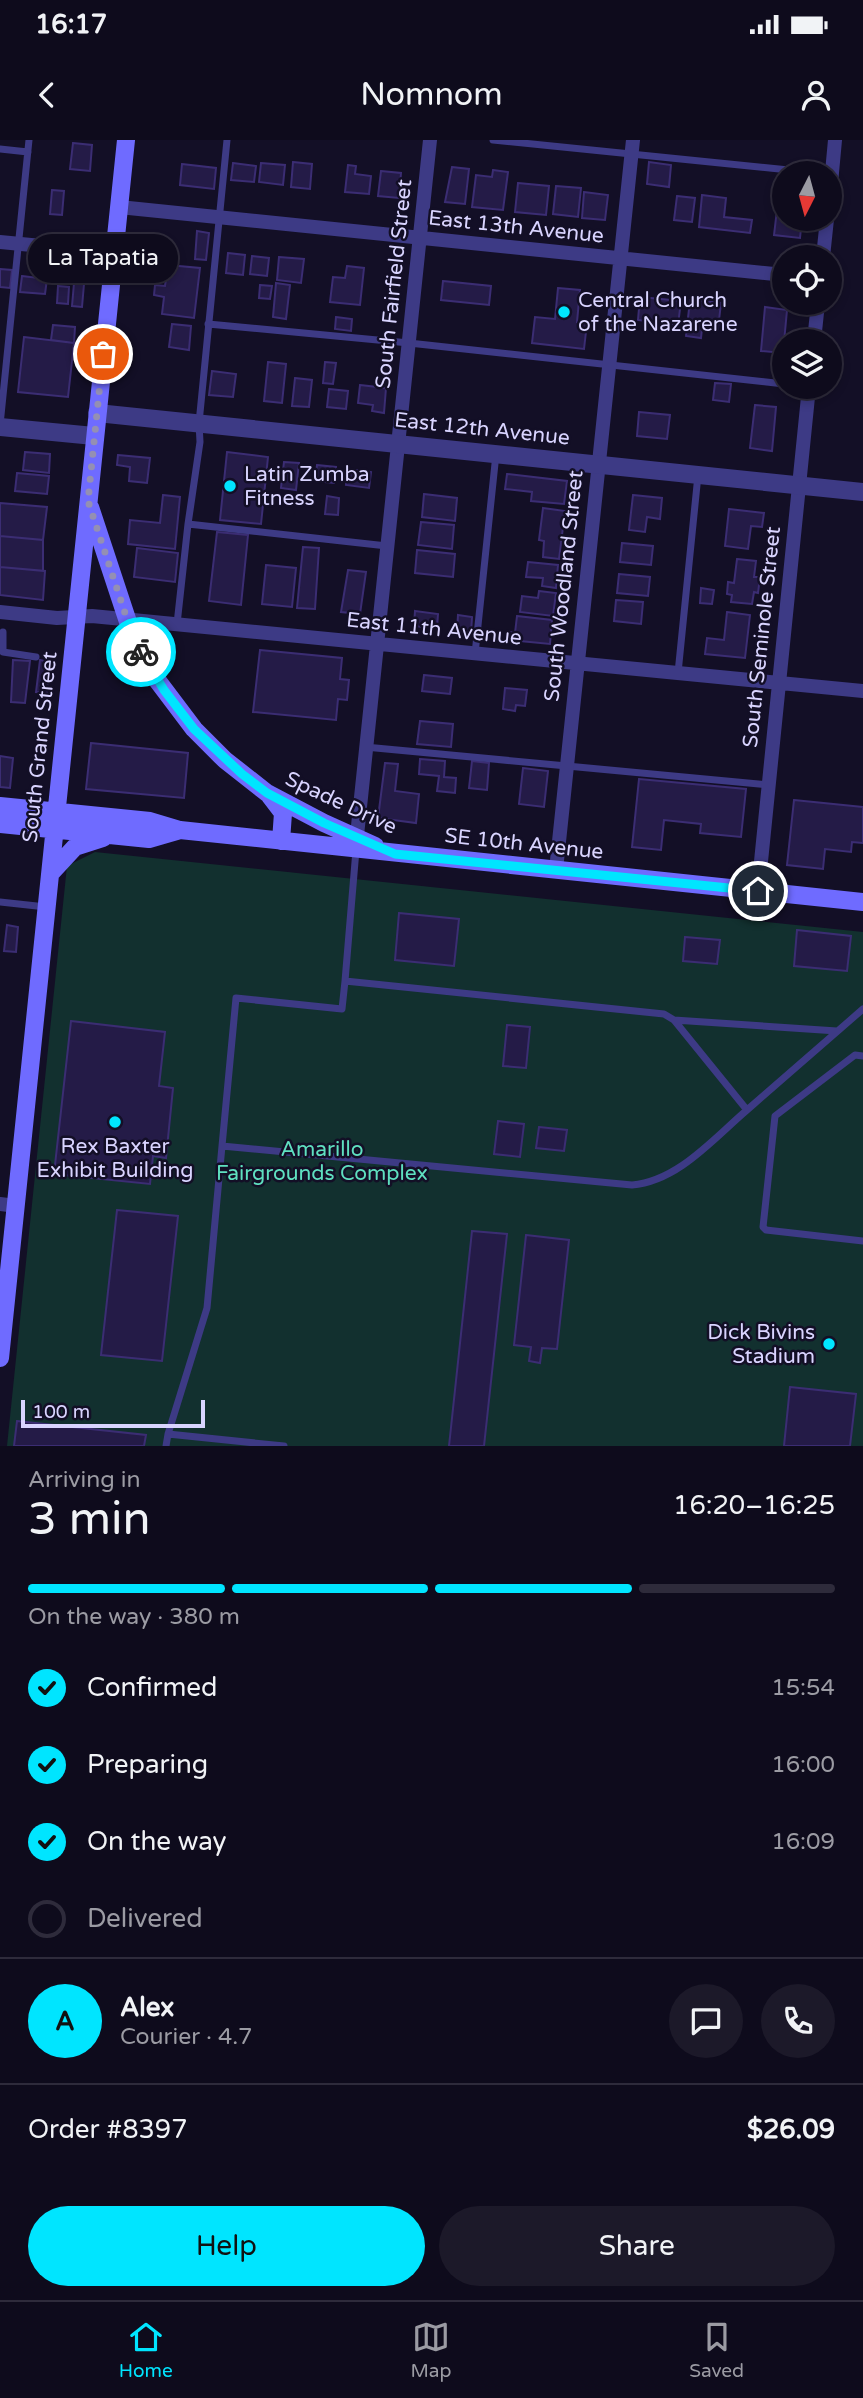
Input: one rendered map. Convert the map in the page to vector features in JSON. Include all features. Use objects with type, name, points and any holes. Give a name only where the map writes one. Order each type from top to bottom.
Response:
[{"type":"main road","name":"South Grand Street","points":[[0,1358],[8,1205],[47,907],[126,140]]},
{"type":"main road","name":"Spade Drive","points":[[88,501],[127,619],[155,676],[194,729],[225,760],[267,793],[356,844],[395,854]]},
{"type":"main road","name":"Spade Drive","points":[[267,793],[283,813],[281,841]]},
{"type":"main road","points":[[0,806],[150,821],[180,830],[281,841],[356,844]]},
{"type":"main road","points":[[0,824],[149,839],[180,830]]},
{"type":"main road","points":[[50,874],[75,847],[118,836]]},
{"type":"main road","name":"SE 10th Avenue","points":[[395,854],[863,902]]},
{"type":"street","name":"South Fairfield Street","points":[[356,844],[430,140]]},
{"type":"street","points":[[829,161],[835,140]]},
{"type":"street","name":"South Woodland Street","points":[[556,870],[632,146]]},
{"type":"street","name":"East 13th Avenue","points":[[119,206],[772,274]]},
{"type":"street","points":[[0,242],[114,253]]},
{"type":"street","name":"South Seminole Street","points":[[758,891],[808,399]]},
{"type":"street","name":"East 12th Avenue","points":[[97,412],[863,492]]},
{"type":"street","points":[[0,428],[94,436]]},
{"type":"street","name":"East 11th Avenue","points":[[0,612],[57,618],[92,615],[863,691]]},
{"type":"lane","points":[[0,428],[29,140]]},
{"type":"lane","points":[[177,624],[200,442],[199,423],[208,324],[228,140]]},
{"type":"lane","points":[[493,140],[632,146],[772,166]]},
{"type":"lane","points":[[0,149],[28,152]]},
{"type":"lane","points":[[208,324],[772,383]]},
{"type":"lane","points":[[0,334],[10,335]]},
{"type":"lane","points":[[475,654],[496,453]]},
{"type":"lane","points":[[678,673],[698,474]]},
{"type":"lane","points":[[188,524],[387,545]]},
{"type":"lane","points":[[3,632],[3,652],[36,656]]},
{"type":"lane","points":[[365,747],[769,785]]},
{"type":"lane","points":[[166,1446],[207,1308],[236,998],[342,1009],[356,844]]},
{"type":"lane","points":[[0,902],[47,907]]},
{"type":"lane","points":[[345,981],[664,1014],[674,1020],[747,1110]]},
{"type":"lane","points":[[222,1146],[632,1185],[648,1184],[666,1177],[863,1009]]},
{"type":"lane","points":[[674,1020],[837,1031]]},
{"type":"lane","points":[[863,1056],[855,1055],[775,1116],[763,1227],[766,1230],[863,1241]]},
{"type":"lane","points":[[168,1434],[284,1446]]},
{"type":"green space","name":"Amarillo Fairgrounds Complex","points":[[95,852],[863,932],[863,1446],[7,1446],[67,866]]},
{"type":"building","points":[[73,143],[92,145],[90,171],[70,169]]},
{"type":"building","points":[[293,162],[312,164],[310,189],[291,187]]},
{"type":"building","points":[[649,162],[671,165],[669,187],[647,184]]},
{"type":"building","points":[[233,163],[256,166],[254,182],[231,180]]},
{"type":"building","points":[[261,163],[285,165],[283,185],[259,182]]},
{"type":"building","points":[[182,164],[216,168],[214,189],[180,185]]},
{"type":"building","points":[[348,165],[356,166],[355,174],[371,176],[369,194],[345,192]]},
{"type":"building","points":[[452,167],[469,169],[465,204],[445,202]]},
{"type":"building","points":[[493,170],[508,172],[503,210],[472,207],[476,175],[492,177]]},
{"type":"building","points":[[381,171],[401,173],[399,198],[378,196]]},
{"type":"building","points":[[518,183],[549,186],[546,215],[515,212]]},
{"type":"building","points":[[556,186],[581,188],[578,217],[553,214]]},
{"type":"building","points":[[52,190],[64,191],[62,215],[50,214]]},
{"type":"building","points":[[584,192],[608,195],[605,220],[582,218]]},
{"type":"building","points":[[702,195],[726,198],[724,217],[752,220],[750,233],[699,227]]},
{"type":"building","points":[[677,196],[695,198],[692,222],[674,220]]},
{"type":"building","points":[[197,231],[209,233],[206,260],[195,259]]},
{"type":"building","points":[[774,231],[801,231],[800,238],[774,235]]},
{"type":"building","points":[[228,253],[245,255],[243,275],[226,273]]},
{"type":"building","points":[[252,256],[269,258],[267,276],[250,274]]},
{"type":"building","points":[[279,257],[304,259],[301,283],[277,280]]},
{"type":"building","points":[[168,265],[200,268],[194,318],[162,314],[164,297],[154,295],[155,285],[165,286]]},
{"type":"building","points":[[347,266],[364,268],[360,305],[330,302],[333,277],[345,278]]},
{"type":"building","points":[[0,269],[12,270],[10,288],[0,287]]},
{"type":"building","points":[[22,276],[47,279],[45,294],[20,292]]},
{"type":"building","points":[[443,281],[491,286],[489,305],[441,300]]},
{"type":"building","points":[[74,283],[84,284],[82,307],[72,306]]},
{"type":"building","points":[[276,283],[290,285],[286,319],[273,317]]},
{"type":"building","points":[[260,285],[272,286],[270,299],[259,298]]},
{"type":"building","points":[[58,286],[69,287],[68,304],[57,303]]},
{"type":"building","points":[[558,288],[580,290],[577,322],[587,323],[584,349],[532,343],[535,317],[555,319]]},
{"type":"building","points":[[640,297],[681,301],[678,325],[662,323],[661,328],[652,327],[652,322],[638,320]]},
{"type":"building","points":[[690,300],[721,303],[718,329],[702,328],[701,338],[686,336]]},
{"type":"building","points":[[765,307],[772,308],[772,315],[787,315],[785,329],[772,329],[772,352],[761,351]]},
{"type":"building","points":[[336,317],[352,319],[351,331],[335,329]]},
{"type":"building","points":[[172,324],[191,326],[189,350],[169,347]]},
{"type":"building","points":[[53,325],[75,327],[74,343],[51,340]]},
{"type":"building","points":[[24,337],[74,343],[68,397],[18,392]]},
{"type":"building","points":[[268,362],[286,364],[282,403],[264,401]]},
{"type":"building","points":[[325,362],[336,363],[333,384],[323,383]]},
{"type":"building","points":[[212,371],[236,374],[233,397],[209,395]]},
{"type":"building","points":[[295,378],[312,380],[309,407],[292,406]]},
{"type":"building","points":[[715,383],[731,384],[729,402],[713,400]]},
{"type":"building","points":[[360,385],[386,388],[384,413],[372,411],[373,405],[358,403]]},
{"type":"building","points":[[329,389],[348,391],[346,409],[327,407]]},
{"type":"building","points":[[755,405],[776,407],[772,451],[750,448]]},
{"type":"building","points":[[639,412],[670,415],[667,439],[637,436]]},
{"type":"building","points":[[25,452],[50,454],[49,473],[23,470]]},
{"type":"building","points":[[227,452],[268,457],[261,524],[220,520]]},
{"type":"building","points":[[118,455],[150,458],[147,483],[129,481],[130,467],[117,465]]},
{"type":"building","points":[[284,462],[299,463],[296,490],[281,488]]},
{"type":"building","points":[[317,465],[336,467],[334,483],[315,481]]},
{"type":"building","points":[[348,469],[371,472],[369,488],[346,485]]},
{"type":"building","points":[[17,473],[49,476],[47,494],[15,491]]},
{"type":"building","points":[[507,474],[567,481],[564,504],[531,501],[532,492],[505,489]]},
{"type":"building","points":[[424,494],[457,498],[455,521],[422,517]]},
{"type":"building","points":[[163,495],[180,497],[175,549],[128,544],[130,520],[160,523]]},
{"type":"building","points":[[633,495],[662,498],[660,519],[647,517],[645,532],[629,530]]},
{"type":"building","points":[[327,496],[339,498],[338,515],[325,514]]},
{"type":"building","points":[[0,503],[47,507],[43,540],[0,536]]},
{"type":"building","points":[[543,508],[565,511],[559,559],[543,557],[544,541],[539,540]]},
{"type":"building","points":[[729,509],[764,513],[762,527],[751,526],[748,549],[725,546]]},
{"type":"building","points":[[421,522],[454,525],[452,549],[418,545]]},
{"type":"building","points":[[217,532],[248,535],[241,605],[209,601]]},
{"type":"building","points":[[0,536],[43,540],[43,571],[0,567]]},
{"type":"building","points":[[622,543],[653,546],[651,565],[620,562]]},
{"type":"building","points":[[303,547],[319,548],[315,609],[297,608]]},
{"type":"building","points":[[137,548],[178,553],[175,582],[134,577]]},
{"type":"building","points":[[417,550],[455,554],[453,577],[415,573]]},
{"type":"building","points":[[737,559],[756,561],[754,577],[760,577],[758,593],[754,592],[752,604],[731,602],[732,595],[727,594],[728,582],[734,583]]},
{"type":"building","points":[[528,562],[558,565],[556,588],[542,586],[543,578],[526,577]]},
{"type":"building","points":[[266,565],[296,568],[292,607],[262,604]]},
{"type":"building","points":[[0,567],[45,571],[43,600],[0,595]]},
{"type":"building","points":[[348,570],[366,572],[360,614],[341,612]]},
{"type":"building","points":[[619,574],[650,577],[648,596],[617,593]]},
{"type":"building","points":[[701,588],[714,590],[712,604],[700,603]]},
{"type":"building","points":[[539,591],[556,593],[553,616],[520,612],[522,596],[538,598]]},
{"type":"building","points":[[616,600],[643,602],[641,624],[614,621]]},
{"type":"building","points":[[415,611],[438,614],[437,628],[414,626]]},
{"type":"building","points":[[727,612],[750,615],[745,658],[705,654],[707,638],[724,640]]},
{"type":"building","points":[[458,615],[472,617],[471,633],[457,631]]},
{"type":"building","points":[[517,616],[552,620],[550,644],[510,640],[510,632],[515,633]]},
{"type":"building","points":[[260,650],[342,658],[340,679],[349,680],[347,700],[338,699],[336,720],[253,712]]},
{"type":"building","points":[[13,660],[30,661],[25,703],[11,702]]},
{"type":"building","points":[[40,660],[50,662],[47,693],[36,692]]},
{"type":"building","points":[[424,675],[452,678],[450,694],[422,691]]},
{"type":"building","points":[[505,688],[527,690],[525,706],[516,705],[515,711],[503,709]]},
{"type":"building","points":[[420,721],[453,724],[451,747],[417,744]]},
{"type":"building","points":[[91,743],[188,753],[184,798],[86,789]]},
{"type":"building","points":[[0,756],[13,758],[10,788],[0,787]]},
{"type":"building","points":[[420,759],[445,761],[444,777],[456,778],[455,793],[437,791],[439,776],[419,774]]},
{"type":"building","points":[[472,761],[489,763],[487,790],[469,788]]},
{"type":"building","points":[[385,763],[398,764],[395,791],[419,794],[416,823],[378,818]]},
{"type":"building","points":[[523,768],[548,771],[544,807],[519,804]]},
{"type":"building","points":[[639,779],[746,789],[741,837],[700,833],[701,824],[664,820],[661,850],[632,847]]},
{"type":"building","points":[[794,800],[863,807],[863,843],[852,842],[851,852],[825,849],[823,869],[787,865]]},
{"type":"building","points":[[399,913],[459,919],[454,966],[395,960]]},
{"type":"building","points":[[7,925],[18,927],[16,952],[4,951]]},
{"type":"building","points":[[797,930],[851,936],[847,971],[794,966]]},
{"type":"building","points":[[685,937],[720,940],[717,964],[683,961]]},
{"type":"building","name":"Rex Baxter Exhibit Building","points":[[71,1021],[165,1032],[159,1086],[173,1088],[166,1158],[153,1156],[150,1184],[54,1174]]},
{"type":"building","points":[[507,1025],[530,1027],[526,1068],[503,1066]]},
{"type":"building","points":[[498,1121],[524,1124],[520,1157],[494,1154]]},
{"type":"building","points":[[539,1127],[567,1130],[564,1151],[536,1148]]},
{"type":"building","points":[[117,1210],[178,1216],[162,1361],[101,1355]]},
{"type":"building","points":[[472,1231],[507,1234],[484,1446],[449,1446]]},
{"type":"building","points":[[526,1235],[569,1240],[557,1349],[542,1348],[540,1363],[529,1361],[531,1347],[514,1345]]},
{"type":"building","points":[[790,1387],[856,1394],[850,1446],[784,1446]]},
{"type":"building","points":[[17,1421],[146,1435],[144,1446],[14,1446]]},
{"type":"way so far","points":[[103,354],[88,501],[132,634],[141,652]]},
{"type":"place","name":"Central Church of the Nazarene","points":[[564,312]]},
{"type":"place","name":"La Tapatia","points":[[103,354]]},
{"type":"place","name":"Latin Zumba Fitness","points":[[230,486]]},
{"type":"place","name":"Rex Baxter Exhibit Building","points":[[115,1122]]},
{"type":"place","name":"Dick Bivins Stadium","points":[[829,1344]]},
{"type":"route","points":[[141,652],[174,705],[210,746],[242,774],[267,793],[324,823],[395,854],[758,891]]}]
